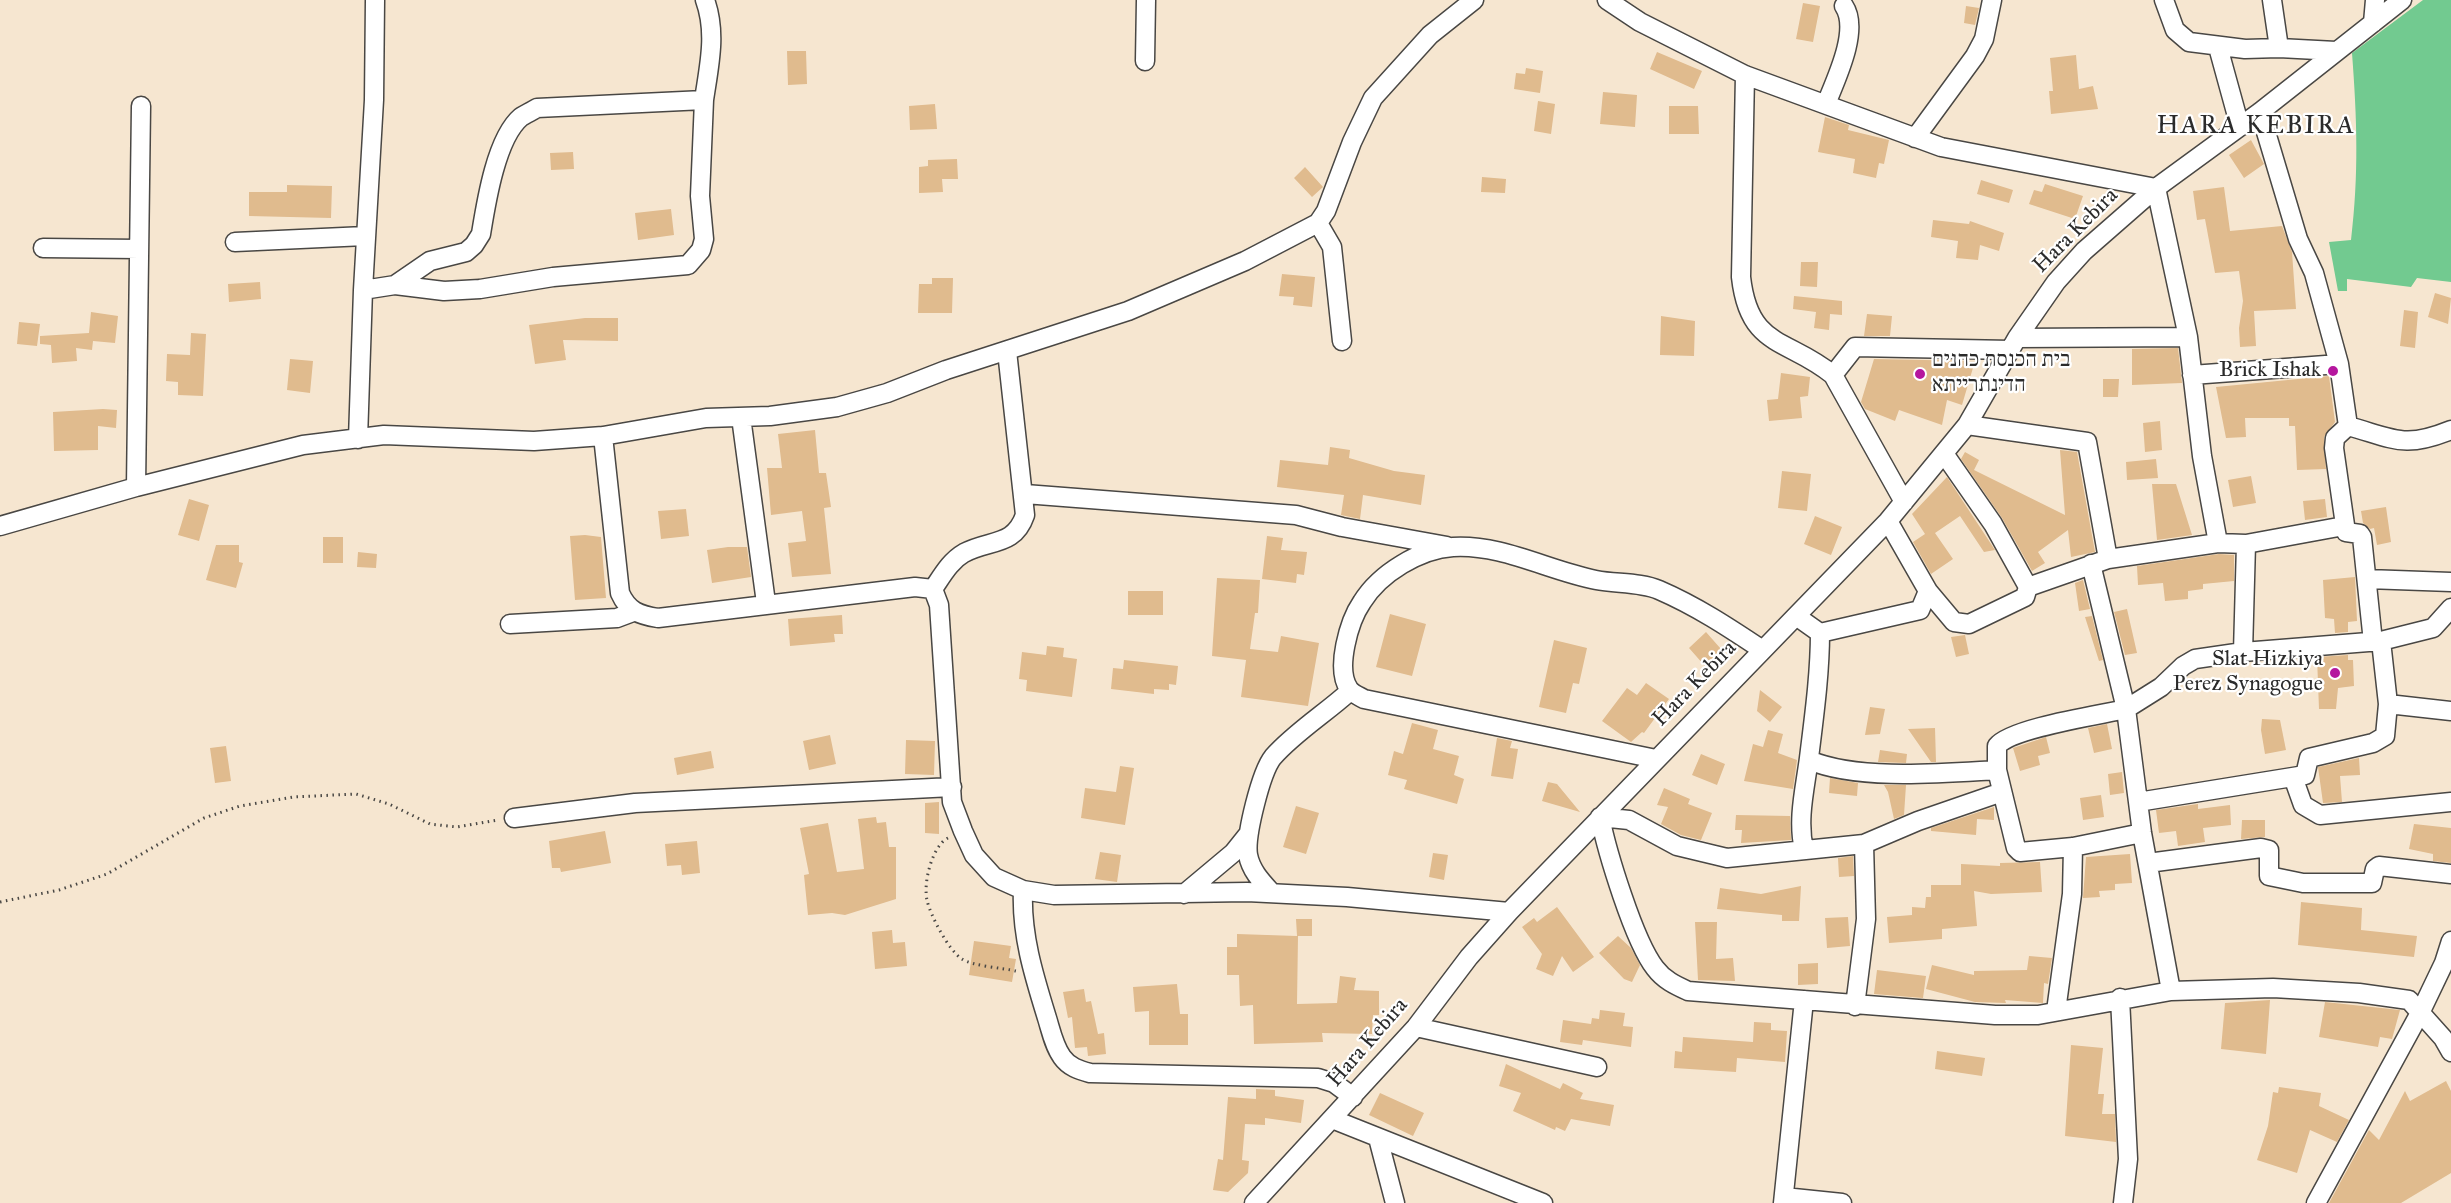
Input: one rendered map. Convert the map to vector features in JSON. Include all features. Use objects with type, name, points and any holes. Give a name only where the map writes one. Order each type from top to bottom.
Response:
[{"type":"street","points":[[358,439],[365,236],[373,111],[375,0]]},
{"type":"street","points":[[363,290],[395,285],[426,290],[468,290],[553,277],[688,265],[701,250],[704,239],[700,196],[704,100],[712,44],[712,23],[705,0]]},
{"type":"street","points":[[1145,61],[1146,0]]},
{"type":"street","points":[[0,526],[136,487],[303,445],[423,435],[486,441],[534,441],[603,436],[706,418],[741,417],[837,407],[887,393],[946,370],[1128,311],[1245,261],[1318,223],[1326,211],[1352,142],[1373,98],[1431,35],[1474,0]]},
{"type":"street","name":"Hara Kebira","points":[[1607,0],[1640,22],[1745,75],[1941,147],[2156,188]]},
{"type":"street","points":[[1915,138],[1975,56],[1984,39],[1992,0]]},
{"type":"street","points":[[2164,0],[2175,30],[2189,42],[2212,43],[2218,48],[2240,127]]},
{"type":"street","points":[[2272,0],[2279,48]]},
{"type":"street","points":[[2373,23],[2374,0]]},
{"type":"street","name":"Hara Kebira","points":[[1257,1201],[1416,1027],[1469,957],[1509,912],[1761,649],[1888,521],[1945,455],[1967,425],[2014,344],[2056,282],[2084,251],[2156,188],[2260,112],[2402,0]]},
{"type":"street","points":[[1826,104],[1843,62],[1850,26],[1849,13],[1844,6]]},
{"type":"street","points":[[2218,48],[2336,51]]},
{"type":"street","points":[[1745,75],[1741,277],[1745,306],[1761,332],[1781,346],[1822,366],[1833,375],[1904,502]]},
{"type":"street","points":[[395,285],[430,261],[466,252],[474,245],[481,234],[500,153],[510,131],[521,117],[537,108],[704,100]]},
{"type":"street","points":[[136,487],[141,106]]},
{"type":"street","points":[[2260,112],[2298,239],[2314,273],[2339,364],[2348,426]]},
{"type":"street","points":[[2156,188],[2188,337],[2202,456],[2218,543]]},
{"type":"street","points":[[1318,223],[1332,247],[1342,341]]},
{"type":"street","points":[[235,242],[365,236]]},
{"type":"street","points":[[43,248],[139,249]]},
{"type":"street","points":[[1833,375],[1855,347],[2188,337]]},
{"type":"street","points":[[933,589],[951,564],[964,553],[1002,541],[1020,529],[1025,515],[1025,494],[1007,351]]},
{"type":"street","points":[[2192,375],[2339,364]]},
{"type":"street","points":[[741,417],[766,603]]},
{"type":"street","points":[[1967,425],[2087,442],[2100,562],[2126,709],[2142,833],[2171,991]]},
{"type":"street","points":[[2348,426],[2405,442],[2424,441],[2451,430]]},
{"type":"street","points":[[2138,802],[2305,776],[2309,758],[2373,743],[2385,736],[2388,704],[2362,537],[2360,534],[2349,534],[2344,525],[2334,448],[2335,438],[2348,426]]},
{"type":"street","points":[[603,436],[620,593],[625,604],[633,612],[658,618],[766,603],[834,599],[915,587],[933,589]]},
{"type":"street","points":[[1888,521],[1928,591],[1947,616],[1962,624],[1969,624],[2025,597],[2028,587],[1993,524],[1945,455]]},
{"type":"street","points":[[1025,494],[1296,515],[1342,527],[1517,557],[1594,579],[1655,588],[1696,607],[1761,649]]},
{"type":"street","points":[[2028,587],[2100,562],[2218,543],[2246,544],[2344,525]]},
{"type":"street","points":[[2243,652],[2246,544]]},
{"type":"street","points":[[1455,547],[1432,551],[1399,567],[1361,602],[1344,651],[1345,681],[1350,691],[1364,699],[1656,759]]},
{"type":"street","points":[[2367,579],[2451,582]]},
{"type":"street","points":[[933,589],[939,605],[952,802],[974,855],[994,877],[1023,890],[1054,895],[1272,893],[1347,897],[1509,912]]},
{"type":"street","points":[[1796,616],[1820,633],[1920,610],[1928,591]]},
{"type":"street","points":[[2142,833],[2073,847],[2020,852],[2016,848],[2002,792],[1997,746],[2006,738],[2036,729],[2126,709],[2161,687],[2183,666],[2195,659],[2243,652],[2377,642],[2433,628],[2451,608]]},
{"type":"street","points":[[510,624],[617,618],[633,612]]},
{"type":"street","points":[[1804,850],[1801,835],[1802,797],[1809,760],[1820,633]]},
{"type":"street","points":[[1272,893],[1252,867],[1248,854],[1249,833],[1272,759],[1350,691]]},
{"type":"street","points":[[2388,704],[2451,711]]},
{"type":"street","points":[[1809,760],[1823,766],[1880,772],[1998,770]]},
{"type":"street","points":[[2294,777],[2303,805],[2320,815],[2451,802]]},
{"type":"street","points":[[514,818],[635,803],[952,787]]},
{"type":"street","points":[[2002,792],[1918,821],[1864,844],[1727,858],[1677,846],[1629,820],[1600,817],[1605,844],[1644,950],[1655,968],[1668,982],[1688,991],[1995,1015],[2038,1015],[2120,998],[2171,991],[2273,988],[2359,993],[2402,997],[2421,1011],[2451,1052]]},
{"type":"street","points":[[1184,894],[1233,853],[1249,833]]},
{"type":"street","points":[[1855,1005],[1866,919],[1864,844]]},
{"type":"street","points":[[2056,1011],[2072,894],[2073,847]]},
{"type":"street","points":[[2148,863],[2261,848],[2269,850],[2269,876],[2303,883],[2372,883],[2375,869],[2379,866],[2451,874]]},
{"type":"street","points":[[1023,890],[1022,912],[1033,974],[1056,1045],[1062,1058],[1072,1068],[1090,1073],[1318,1078],[1334,1083],[1353,1097]]},
{"type":"street","points":[[2316,1203],[2421,1011],[2451,942]]},
{"type":"street","points":[[2120,998],[2128,1159],[2123,1203]]},
{"type":"street","points":[[1804,1000],[1783,1200],[1842,1203]]},
{"type":"street","points":[[1416,1027],[1597,1067]]},
{"type":"street","points":[[1332,1119],[1543,1203]]},
{"type":"street","points":[[1378,1138],[1395,1203]]},
{"type":"path","points":[[0,902],[88,882],[135,860],[204,818],[240,807],[293,797],[356,794],[389,804],[430,824],[457,827],[514,818]]},
{"type":"path","points":[[963,831],[941,842],[932,857],[926,899],[943,937],[962,959],[1033,974]]},
{"type":"green space","points":[[2423,0],[2451,0],[2451,282],[2417,278],[2411,287],[2347,279],[2347,291],[2338,291],[2329,242],[2351,240],[2356,146],[2352,53]]},
{"type":"building","points":[[1803,3],[1820,6],[1813,42],[1796,39]]},
{"type":"building","points":[[1966,6],[1979,8],[1975,25],[1964,23]]},
{"type":"building","points":[[787,51],[806,51],[807,84],[788,85]]},
{"type":"building","points":[[1657,52],[1702,71],[1694,89],[1650,69]]},
{"type":"building","points":[[2076,55],[2079,89],[2093,86],[2098,109],[2051,114],[2049,91],[2053,91],[2050,58]]},
{"type":"building","points":[[1526,68],[1543,71],[1540,93],[1514,89],[1516,73],[1525,74]]},
{"type":"building","points":[[1603,92],[1637,95],[1635,127],[1600,124]]},
{"type":"building","points":[[1538,101],[1555,104],[1551,134],[1534,131]]},
{"type":"building","points":[[935,104],[937,129],[910,130],[909,106]]},
{"type":"building","points":[[1669,106],[1698,106],[1699,134],[1669,134]]},
{"type":"building","points":[[1825,117],[1849,125],[1848,130],[1889,140],[1884,164],[1879,163],[1876,178],[1853,173],[1855,159],[1818,152]]},
{"type":"building","points":[[2251,140],[2264,164],[2244,178],[2229,155]]},
{"type":"building","points":[[573,152],[574,169],[551,170],[550,153]]},
{"type":"building","points":[[957,159],[958,179],[942,179],[943,192],[919,193],[919,167],[928,166],[928,160]]},
{"type":"building","points":[[1305,167],[1323,187],[1312,197],[1294,178]]},
{"type":"building","points":[[1482,177],[1506,179],[1505,193],[1481,192]]},
{"type":"building","points":[[1981,180],[2013,190],[2009,203],[1977,194]]},
{"type":"building","points":[[2045,184],[2083,196],[2075,219],[2029,204],[2034,190],[2042,192]]},
{"type":"building","points":[[287,185],[332,186],[331,218],[249,216],[249,192],[287,192]]},
{"type":"building","points":[[2224,187],[2230,231],[2282,226],[2292,252],[2296,309],[2254,311],[2256,346],[2240,347],[2239,328],[2243,301],[2239,271],[2215,273],[2205,219],[2197,220],[2193,191]]},
{"type":"building","points":[[671,209],[674,235],[638,240],[635,213]]},
{"type":"building","points":[[1933,220],[1969,224],[1970,221],[2004,233],[1999,251],[1980,245],[1978,260],[1956,258],[1958,241],[1931,237]]},
{"type":"building","points":[[1801,262],[1818,262],[1817,287],[1800,286]]},
{"type":"building","points":[[1282,274],[1315,277],[1312,307],[1293,305],[1294,297],[1279,296]]},
{"type":"building","points":[[932,278],[953,278],[952,313],[918,313],[919,284],[932,284]]},
{"type":"building","points":[[260,282],[261,299],[229,302],[228,284]]},
{"type":"building","points":[[2435,293],[2451,298],[2448,324],[2428,317]]},
{"type":"building","points":[[1794,296],[1842,301],[1842,315],[1830,314],[1829,330],[1814,328],[1816,312],[1793,309]]},
{"type":"building","points":[[2404,310],[2418,312],[2415,348],[2400,346]]},
{"type":"building","points":[[91,312],[118,316],[115,343],[93,341],[92,350],[76,348],[77,361],[52,363],[51,345],[40,344],[40,336],[89,333]]},
{"type":"building","points":[[1867,314],[1892,316],[1890,336],[1864,336]]},
{"type":"building","points":[[1661,316],[1695,321],[1694,356],[1660,355]]},
{"type":"building","points":[[585,318],[618,318],[618,341],[563,340],[566,360],[535,364],[529,325]]},
{"type":"building","points":[[19,322],[40,324],[37,346],[17,344]]},
{"type":"building","points":[[191,333],[206,334],[203,396],[178,395],[178,382],[166,381],[167,354],[190,355]]},
{"type":"building","points":[[2178,348],[2182,383],[2132,385],[2132,349]]},
{"type":"building","points":[[290,359],[313,361],[310,393],[287,390]]},
{"type":"building","name":"בית הכנסת כהנים הדינתרייתא","points":[[1874,359],[1975,361],[1962,405],[1947,400],[1942,425],[1899,410],[1895,421],[1865,409],[1861,402]]},
{"type":"building","points":[[1781,373],[1810,377],[1808,396],[1800,397],[1802,418],[1769,421],[1767,400],[1778,399]]},
{"type":"building","points":[[2329,376],[2335,422],[2324,437],[2326,469],[2297,470],[2295,426],[2289,426],[2289,418],[2245,418],[2246,437],[2226,438],[2216,387]]},
{"type":"building","points":[[2103,379],[2119,379],[2118,397],[2103,397]]},
{"type":"building","points":[[117,410],[116,428],[98,426],[98,450],[54,451],[53,412]]},
{"type":"building","points":[[2160,421],[2162,450],[2145,452],[2143,423]]},
{"type":"building","points":[[815,430],[819,473],[826,473],[831,507],[824,508],[831,574],[792,577],[788,543],[806,541],[802,511],[771,515],[767,468],[782,468],[778,434]]},
{"type":"building","points":[[1330,447],[1350,450],[1349,458],[1394,471],[1425,475],[1421,505],[1363,495],[1360,519],[1341,515],[1344,495],[1277,487],[1280,460],[1328,465]]},
{"type":"building","points":[[2060,450],[2077,452],[2095,552],[2071,557],[2068,530],[2038,552],[2045,563],[2032,571],[2002,518],[1961,459],[1965,452],[1979,460],[1974,470],[2065,515]]},
{"type":"building","points":[[2156,459],[2158,478],[2127,480],[2126,462]]},
{"type":"building","points":[[1782,471],[1811,474],[1807,511],[1778,508]]},
{"type":"building","points":[[2251,476],[2256,503],[2233,507],[2228,480]]},
{"type":"building","points":[[1947,477],[1995,550],[1984,552],[1960,516],[1935,533],[1953,559],[1931,574],[1913,542],[1925,534],[1912,514]]},
{"type":"building","points":[[2152,484],[2176,484],[2192,535],[2157,540]]},
{"type":"building","points":[[189,499],[209,505],[199,541],[178,535]]},
{"type":"building","points":[[2325,499],[2327,517],[2305,520],[2303,501]]},
{"type":"building","points":[[2386,507],[2391,542],[2377,545],[2374,528],[2370,529],[2363,523],[2361,511]]},
{"type":"building","points":[[686,509],[689,536],[661,539],[658,511]]},
{"type":"building","points":[[1815,516],[1842,527],[1831,555],[1804,544]]},
{"type":"building","points":[[570,536],[601,537],[606,598],[575,600]]},
{"type":"building","points":[[1267,536],[1283,538],[1281,550],[1307,552],[1304,575],[1297,574],[1296,583],[1262,579]]},
{"type":"building","points":[[323,537],[343,537],[343,563],[323,563]]},
{"type":"building","points":[[216,545],[239,545],[239,562],[243,563],[236,588],[206,580]]},
{"type":"building","points":[[747,547],[751,577],[712,583],[707,550]]},
{"type":"building","points":[[358,552],[377,554],[376,568],[357,567]]},
{"type":"building","points":[[2219,554],[2234,555],[2234,581],[2203,584],[2203,589],[2188,591],[2188,599],[2165,601],[2163,583],[2138,585],[2137,566]]},
{"type":"building","points":[[2355,577],[2357,621],[2348,622],[2348,632],[2335,633],[2334,619],[2325,618],[2323,580]]},
{"type":"building","points":[[1217,578],[1260,580],[1258,613],[1255,613],[1250,649],[1278,652],[1281,636],[1319,643],[1308,706],[1241,697],[1246,660],[1212,656]]},
{"type":"building","points":[[2083,580],[2090,609],[2079,611],[2075,583]]},
{"type":"building","points":[[1128,591],[1163,591],[1163,615],[1128,615]]},
{"type":"building","points":[[2127,609],[2137,653],[2125,655],[2114,612]]},
{"type":"building","points":[[1390,614],[1426,624],[1412,676],[1376,667]]},
{"type":"building","points":[[842,615],[843,634],[834,634],[835,642],[790,646],[788,619]]},
{"type":"building","points":[[2092,616],[2103,660],[2099,661],[2085,617]]},
{"type":"building","points":[[1706,632],[1728,657],[1711,673],[1689,648]]},
{"type":"building","points":[[1965,635],[1969,654],[1956,657],[1951,637]]},
{"type":"building","points":[[1554,640],[1587,648],[1579,684],[1573,683],[1566,713],[1539,707]]},
{"type":"building","points":[[1047,646],[1064,648],[1063,657],[1077,659],[1072,697],[1026,691],[1027,680],[1019,679],[1022,652],[1046,655]]},
{"type":"building","name":"Slat Hizkiya Perez Synagogue","points":[[2348,655],[2348,660],[2353,660],[2354,686],[2338,688],[2336,709],[2319,709],[2317,657]]},
{"type":"building","points":[[1124,660],[1178,666],[1176,685],[1169,684],[1169,690],[1154,689],[1154,694],[1111,689],[1113,668],[1123,669]]},
{"type":"building","points":[[1646,683],[1669,699],[1644,733],[1642,732],[1631,742],[1602,721],[1627,688],[1637,695]]},
{"type":"building","points":[[1760,690],[1782,707],[1770,722],[1757,711]]},
{"type":"building","points":[[1870,707],[1885,709],[1880,734],[1865,735]]},
{"type":"building","points":[[2262,719],[2280,720],[2286,750],[2265,754],[2261,730]]},
{"type":"building","points":[[1412,723],[1438,730],[1433,749],[1459,756],[1454,775],[1464,779],[1457,804],[1404,789],[1407,780],[1388,775],[1394,751],[1403,754]]},
{"type":"building","points":[[2107,724],[2112,749],[2094,753],[2088,728]]},
{"type":"building","points":[[1935,728],[1936,762],[1931,762],[1908,729]]},
{"type":"building","points":[[1768,730],[1783,734],[1778,753],[1797,760],[1793,789],[1744,781],[1753,744],[1763,747]]},
{"type":"building","points":[[830,735],[836,764],[809,770],[803,741]]},
{"type":"building","points":[[2046,737],[2050,753],[2038,756],[2040,765],[2020,771],[2013,748]]},
{"type":"building","points":[[1497,738],[1512,741],[1510,748],[1518,749],[1513,779],[1491,776]]},
{"type":"building","points":[[906,740],[935,741],[934,775],[905,774]]},
{"type":"building","points":[[226,746],[231,781],[215,783],[210,748]]},
{"type":"building","points":[[1880,750],[1907,754],[1906,763],[1878,762]]},
{"type":"building","points":[[711,751],[714,768],[677,775],[674,758]]},
{"type":"building","points":[[1701,754],[1725,764],[1717,785],[1692,775]]},
{"type":"building","points":[[2359,758],[2360,775],[2340,776],[2342,802],[2323,803],[2318,767]]},
{"type":"building","points":[[1120,766],[1134,768],[1125,825],[1081,818],[1085,788],[1116,792]]},
{"type":"building","points":[[2122,772],[2124,793],[2110,795],[2108,774]]},
{"type":"building","points":[[1830,778],[1858,783],[1857,796],[1829,793]]},
{"type":"building","points":[[1548,782],[1557,784],[1580,812],[1542,801]]},
{"type":"building","points":[[1884,785],[1906,785],[1904,815],[1894,819],[1888,792]]},
{"type":"building","points":[[1664,788],[1690,799],[1688,804],[1712,813],[1701,840],[1681,835],[1661,824],[1668,807],[1657,805]]},
{"type":"building","points":[[2101,795],[2104,817],[2083,820],[2080,798]]},
{"type":"building","points":[[939,802],[939,834],[925,833],[925,803]]},
{"type":"building","points":[[2198,804],[2198,809],[2230,805],[2231,825],[2203,828],[2205,842],[2178,846],[2176,831],[2159,833],[2156,810]]},
{"type":"building","points":[[1296,806],[1319,813],[1306,854],[1283,847]]},
{"type":"building","points":[[1994,807],[1994,820],[1977,819],[1976,835],[1931,831],[1931,828]]},
{"type":"building","points":[[1736,815],[1790,816],[1791,840],[1741,843],[1742,830],[1735,830]]},
{"type":"building","points":[[876,817],[877,823],[886,822],[889,847],[896,847],[896,899],[845,915],[832,913],[808,915],[804,875],[809,874],[800,828],[828,823],[837,872],[864,869],[858,819]]},
{"type":"building","points":[[2242,820],[2265,820],[2265,837],[2241,839]]},
{"type":"building","points":[[2414,824],[2451,828],[2451,863],[2433,861],[2433,854],[2409,849]]},
{"type":"building","points":[[605,831],[611,863],[561,872],[560,868],[552,868],[549,841]]},
{"type":"building","points":[[697,841],[700,873],[682,875],[681,865],[667,866],[665,844]]},
{"type":"building","points":[[1100,852],[1121,855],[1117,882],[1095,879]]},
{"type":"building","points":[[1433,853],[1448,855],[1444,880],[1429,877]]},
{"type":"building","points":[[2130,854],[2132,883],[2115,884],[2115,890],[2099,891],[2100,897],[2083,898],[2086,857]]},
{"type":"building","points":[[1853,856],[1854,876],[1839,877],[1838,858]]},
{"type":"building","points":[[2040,862],[2042,892],[1991,894],[1974,891],[1977,926],[1942,929],[1942,939],[1889,943],[1887,917],[1912,915],[1912,907],[1925,908],[1926,897],[1931,897],[1931,885],[1961,885],[1961,864],[2000,866],[2000,863]]},
{"type":"building","points":[[1801,886],[1799,921],[1782,921],[1782,915],[1717,909],[1720,888],[1761,894]]},
{"type":"building","points":[[2301,902],[2362,908],[2361,930],[2417,936],[2414,957],[2298,945]]},
{"type":"building","points":[[1557,907],[1594,957],[1573,972],[1562,956],[1553,976],[1536,969],[1542,954],[1522,927],[1534,918],[1537,922]]},
{"type":"building","points":[[1848,917],[1850,946],[1827,948],[1825,918]]},
{"type":"building","points":[[1296,919],[1312,919],[1312,936],[1298,936],[1297,1004],[1337,1003],[1340,976],[1356,978],[1354,990],[1379,991],[1379,1015],[1373,1015],[1372,1034],[1322,1033],[1323,1042],[1254,1044],[1253,1005],[1240,1006],[1239,975],[1227,975],[1227,947],[1237,947],[1237,934],[1297,936]]},
{"type":"building","points":[[1695,922],[1717,922],[1716,959],[1733,958],[1735,981],[1698,980]]},
{"type":"building","points":[[892,930],[893,943],[905,942],[907,966],[875,969],[872,932]]},
{"type":"building","points":[[1618,936],[1631,948],[1640,965],[1632,982],[1624,979],[1599,953]]},
{"type":"building","points":[[974,941],[1011,946],[1009,958],[1016,959],[1012,982],[969,975]]},
{"type":"building","points":[[2029,956],[2052,958],[2048,984],[2044,983],[2043,1003],[2005,1000],[2006,1003],[1975,1002],[1926,989],[1932,965],[1974,975],[1974,971],[2027,970]]},
{"type":"building","points":[[1818,963],[1818,984],[1798,985],[1798,964]]},
{"type":"building","points":[[1877,970],[1926,976],[1923,998],[1874,994]]},
{"type":"building","points":[[1177,984],[1180,1014],[1188,1014],[1188,1045],[1149,1045],[1149,1011],[1135,1012],[1133,987]]},
{"type":"building","points":[[1084,989],[1086,1002],[1091,1001],[1098,1034],[1104,1033],[1106,1054],[1088,1056],[1087,1047],[1075,1048],[1072,1017],[1068,1018],[1063,992]]},
{"type":"building","points":[[2270,1000],[2266,1054],[2221,1049],[2225,1003]]},
{"type":"building","points":[[2325,1002],[2400,1010],[2392,1039],[2380,1037],[2378,1047],[2319,1037]]},
{"type":"building","points":[[1600,1010],[1625,1013],[1623,1026],[1633,1027],[1631,1047],[1583,1040],[1582,1045],[1560,1042],[1563,1020],[1591,1024],[1592,1018],[1599,1019]]},
{"type":"building","points":[[1754,1022],[1771,1023],[1771,1030],[1787,1031],[1785,1062],[1737,1058],[1736,1072],[1674,1068],[1675,1051],[1682,1052],[1683,1037],[1753,1042]]},
{"type":"building","points":[[2071,1045],[2103,1048],[2098,1094],[2104,1094],[2102,1114],[2115,1114],[2116,1142],[2065,1136]]},
{"type":"building","points":[[1937,1051],[1985,1058],[1982,1076],[1935,1069]]},
{"type":"building","points":[[1506,1064],[1560,1089],[1563,1083],[1583,1093],[1580,1099],[1614,1105],[1610,1126],[1571,1119],[1565,1131],[1556,1127],[1555,1130],[1513,1111],[1521,1093],[1499,1086]]},
{"type":"building","points":[[2446,1081],[2451,1091],[2451,1173],[2401,1203],[2329,1203],[2369,1130],[2379,1140],[2405,1091],[2410,1101]]},
{"type":"building","points":[[2279,1087],[2321,1093],[2319,1106],[2349,1120],[2337,1142],[2310,1130],[2297,1173],[2257,1160],[2268,1126],[2273,1092],[2278,1093]]},
{"type":"building","points":[[1256,1089],[1275,1090],[1275,1096],[1304,1100],[1301,1123],[1265,1118],[1265,1125],[1245,1124],[1242,1160],[1249,1161],[1248,1173],[1228,1192],[1213,1190],[1218,1159],[1223,1160],[1228,1097],[1256,1099]]},
{"type":"building","points":[[1380,1093],[1424,1113],[1413,1136],[1369,1115]]},
{"type":"place","name":"Brick Ishak","points":[[2333,371]]},
{"type":"place","name":"בית הכנסת כהנים הדינתרייתא","points":[[1920,374]]},
{"type":"place","name":"Slat Hizkiya Perez Synagogue","points":[[2335,673]]},
{"type":"district","name":"HARA KEBIRA","points":[[2256,127]]}]
